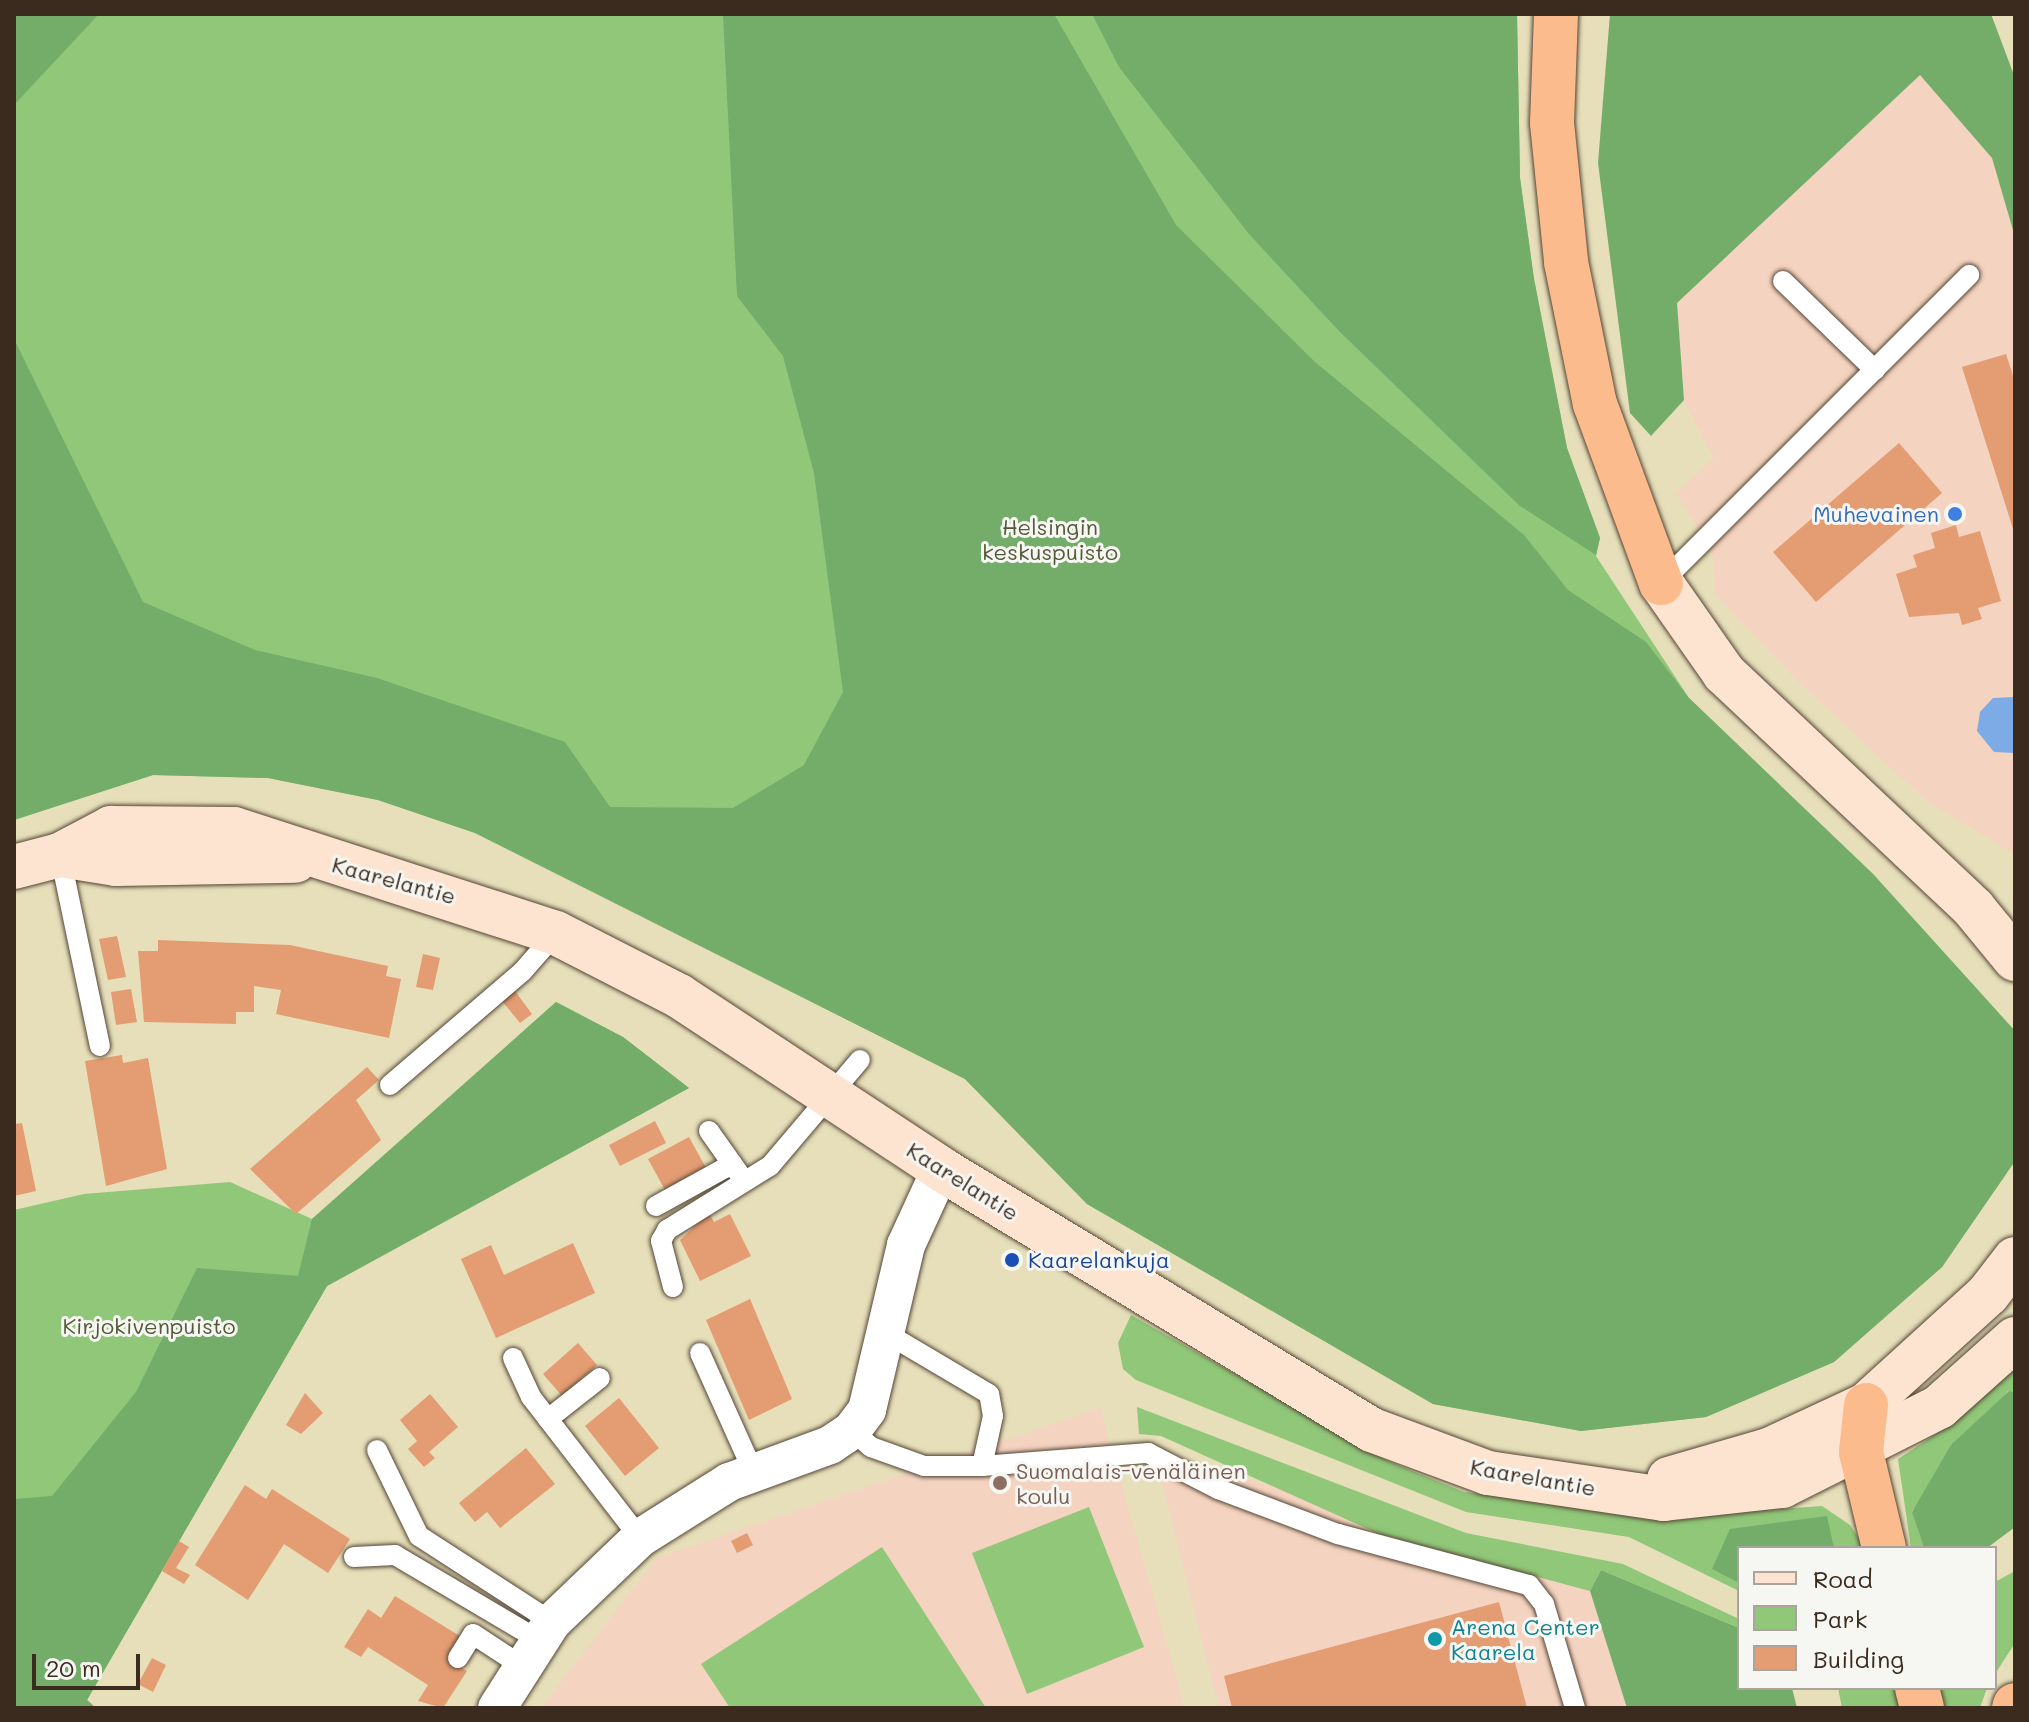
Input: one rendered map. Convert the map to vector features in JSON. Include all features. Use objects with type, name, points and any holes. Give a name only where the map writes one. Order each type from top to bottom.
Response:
[{"type":"highway","points":[[1556,14],[1552,123],[1566,262],[1595,404],[1661,583]]},
{"type":"highway","points":[[1866,1405],[1861,1452],[1884,1546]]},
{"type":"main road","points":[[1661,583],[1724,673],[1974,909],[2015,959]]},
{"type":"main road","name":"Kaarelantie","points":[[14,867],[60,855],[116,864],[318,860],[410,881],[556,933],[679,996],[941,1169],[1372,1430],[1488,1473],[1664,1499],[1727,1496],[1782,1486],[1861,1452],[1939,1407],[2015,1339]]},
{"type":"main road","points":[[1974,909],[2015,926]]},
{"type":"main road","name":"Kaarelantie","points":[[1611,1490],[1706,1472],[1866,1405],[1988,1294],[2015,1259]]},
{"type":"street","points":[[497,1708],[536,1642],[640,1538],[754,1473],[852,1430],[867,1410],[906,1245],[941,1169]]},
{"type":"lane","points":[[1661,583],[1969,275]]},
{"type":"lane","points":[[1783,281],[1875,370]]},
{"type":"lane","points":[[60,855],[100,1046]]},
{"type":"lane","points":[[390,1085],[522,972],[556,933]]},
{"type":"lane","points":[[673,1287],[661,1241],[667,1230],[745,1182],[794,1141],[827,1093],[860,1060]]},
{"type":"lane","points":[[709,1131],[745,1182]]},
{"type":"lane","points":[[656,1206],[732,1164]]},
{"type":"lane","points":[[884,1332],[989,1394],[993,1416],[982,1466]]},
{"type":"lane","points":[[700,1353],[754,1473]]},
{"type":"lane","points":[[513,1358],[548,1419],[640,1538]]},
{"type":"lane","points":[[548,1419],[600,1378]]},
{"type":"lane","points":[[852,1430],[871,1447],[924,1466],[982,1466],[1148,1453],[1218,1489],[1338,1534],[1529,1585],[1544,1604],[1575,1708]]},
{"type":"lane","points":[[377,1450],[419,1536],[536,1642]]},
{"type":"lane","points":[[354,1557],[395,1555],[536,1642]]},
{"type":"lane","points":[[458,1658],[473,1634],[536,1642]]},
{"type":"shaded area","points":[[1920,75],[1992,158],[2015,237],[2015,854],[1928,802],[1797,681],[1716,595],[1712,552],[1676,493],[1714,458],[1684,400],[1677,303]]},
{"type":"shaded area","name":"Suomalais-venäläinen koulu","points":[[1100,1408],[1185,1708],[541,1708],[657,1558]]},
{"type":"shaded area","points":[[1154,1450],[1374,1518],[1601,1570],[1590,1591],[1627,1708],[1219,1708]]},
{"type":"green space","name":"Helsingin keskuspuisto","points":[[14,14],[1517,14],[1520,178],[1534,279],[1567,448],[1600,538],[1596,556],[1689,698],[1873,874],[2015,1031],[2015,1161],[1942,1267],[1834,1362],[1706,1417],[1581,1431],[1433,1404],[1087,1204],[965,1079],[475,833],[378,800],[268,778],[153,775],[14,820]]},
{"type":"green space","points":[[14,14],[99,14],[14,105]]},
{"type":"green space","name":"Helsingin keskuspuisto","points":[[723,14],[1054,14],[1176,225],[1315,362],[1524,535],[1568,590],[1646,642],[1689,698],[1873,874],[2015,1031],[2015,1161],[1942,1267],[1834,1362],[1706,1417],[1581,1431],[1433,1404],[1087,1204],[965,1079],[475,833],[378,800],[268,778],[153,775],[14,820],[14,339],[143,602],[255,650],[377,678],[565,742],[610,807],[733,808],[804,765],[843,692],[814,473],[783,356],[737,296]]},
{"type":"green space","points":[[1092,14],[1517,14],[1520,178],[1534,279],[1567,448],[1600,538],[1596,555],[1520,506],[1339,331],[1249,234],[1119,67]]},
{"type":"green space","points":[[1610,14],[1991,14],[2015,78],[2015,237],[1992,158],[1920,75],[1677,303],[1684,400],[1651,436],[1630,413],[1598,163]]},
{"type":"green space","name":"Kirjokivenpuisto","points":[[556,1002],[623,1037],[689,1088],[327,1286],[87,1700],[96,1708],[14,1708],[14,1210],[84,1194],[230,1182],[312,1219]]},
{"type":"green space","name":"Kirjokivenpuisto","points":[[556,1002],[623,1037],[689,1088],[327,1286],[87,1700],[96,1708],[14,1708],[14,1499],[52,1496],[136,1392],[197,1268],[298,1276],[312,1219]]},
{"type":"green space","points":[[1131,1315],[1390,1462],[1464,1492],[1654,1518],[1822,1506],[1850,1525],[1864,1546],[1737,1546],[1737,1590],[1629,1537],[1466,1512],[1136,1380],[1123,1369],[1118,1343]]},
{"type":"green space","points":[[2015,1364],[2015,1392],[2008,1391],[1912,1511],[1923,1546],[1911,1546],[1898,1459],[1954,1422]]},
{"type":"green space","points":[[2009,1391],[2015,1392],[2015,1527],[1990,1546],[1923,1546],[1912,1512],[1951,1445]]},
{"type":"green space","points":[[1137,1407],[1466,1533],[1623,1564],[1737,1618],[1737,1627],[1601,1570],[1590,1591],[1379,1534],[1161,1436],[1139,1434]]},
{"type":"green space","points":[[1089,1507],[1144,1647],[1027,1694],[972,1553]]},
{"type":"green space","points":[[1827,1516],[1834,1546],[1737,1546],[1737,1582],[1712,1569],[1730,1529]]},
{"type":"green space","points":[[882,1547],[986,1708],[730,1708],[701,1664]]},
{"type":"green space","points":[[1601,1570],[1737,1627],[1737,1690],[1792,1690],[1797,1708],[1627,1708],[1590,1591]]},
{"type":"green space","points":[[2015,1571],[2015,1643],[1997,1671],[1997,1581]]},
{"type":"green space","points":[[1838,1690],[1900,1690],[1904,1708],[1842,1708]]},
{"type":"green space","points":[[1940,1690],[1986,1690],[1980,1708],[1944,1708]]},
{"type":"water","points":[[2015,697],[2015,753],[1994,752],[1977,731],[1980,712],[1993,698]]},
{"type":"building","points":[[2006,354],[2015,382],[2014,532],[1962,367]]},
{"type":"building","points":[[1899,443],[1942,493],[1816,602],[1773,552]]},
{"type":"building","points":[[1956,525],[1959,537],[1980,531],[2001,601],[1978,608],[1982,619],[1962,625],[1959,613],[1909,617],[1896,574],[1917,567],[1913,555],[1935,548],[1931,533]]},
{"type":"building","points":[[117,936],[126,977],[108,980],[99,939]]},
{"type":"building","points":[[158,940],[290,945],[388,966],[386,976],[401,979],[389,1038],[276,1014],[281,990],[254,986],[254,1012],[236,1012],[236,1024],[144,1022],[138,951],[158,951]]},
{"type":"building","points":[[423,954],[440,958],[433,990],[416,987]]},
{"type":"building","points":[[131,989],[137,1022],[116,1025],[111,992]]},
{"type":"building","points":[[515,991],[532,1014],[520,1023],[502,1001]]},
{"type":"building","points":[[122,1055],[123,1063],[148,1058],[167,1169],[106,1186],[85,1061]]},
{"type":"building","points":[[367,1067],[379,1080],[356,1100],[381,1140],[296,1214],[250,1169]]},
{"type":"building","points":[[655,1121],[666,1143],[620,1166],[609,1145]]},
{"type":"building","points":[[22,1123],[36,1191],[14,1196],[14,1124]]},
{"type":"building","points":[[689,1137],[706,1168],[665,1190],[648,1159]]},
{"type":"building","points":[[709,1213],[714,1222],[730,1214],[751,1256],[700,1281],[680,1240]]},
{"type":"building","points":[[573,1243],[595,1293],[496,1338],[461,1259],[491,1245],[504,1275]]},
{"type":"building","points":[[750,1299],[792,1399],[749,1420],[706,1320]]},
{"type":"building","points":[[578,1343],[597,1365],[562,1396],[543,1374]]},
{"type":"building","points":[[305,1393],[323,1413],[301,1434],[286,1425]]},
{"type":"building","points":[[430,1394],[458,1427],[429,1452],[435,1458],[424,1467],[408,1449],[417,1441],[400,1420]]},
{"type":"building","points":[[619,1398],[659,1448],[625,1476],[585,1426]]},
{"type":"building","points":[[526,1448],[555,1484],[500,1528],[487,1512],[475,1522],[459,1503]]},
{"type":"building","points":[[245,1485],[266,1499],[272,1489],[350,1539],[328,1573],[284,1544],[248,1600],[195,1565]]},
{"type":"building","points":[[747,1533],[753,1545],[737,1553],[731,1541]]},
{"type":"building","points":[[179,1541],[189,1547],[176,1568],[190,1575],[184,1584],[162,1571]]},
{"type":"building","points":[[395,1596],[463,1638],[449,1661],[467,1671],[443,1708],[418,1701],[428,1685],[368,1647],[361,1657],[344,1647],[368,1609],[381,1618]]},
{"type":"building","name":"Arena Center Kaarela","points":[[1499,1602],[1527,1708],[1232,1708],[1224,1676]]},
{"type":"building","points":[[152,1658],[166,1665],[153,1692],[138,1684]]},
{"type":"place","name":"Muhevainen","points":[[1955,514]]},
{"type":"place","name":"Kaarelankuja","points":[[1012,1260]]},
{"type":"place","name":"Suomalais-venäläinen koulu","points":[[1000,1483]]},
{"type":"place","name":"Arena Center Kaarela","points":[[1435,1639]]}]
